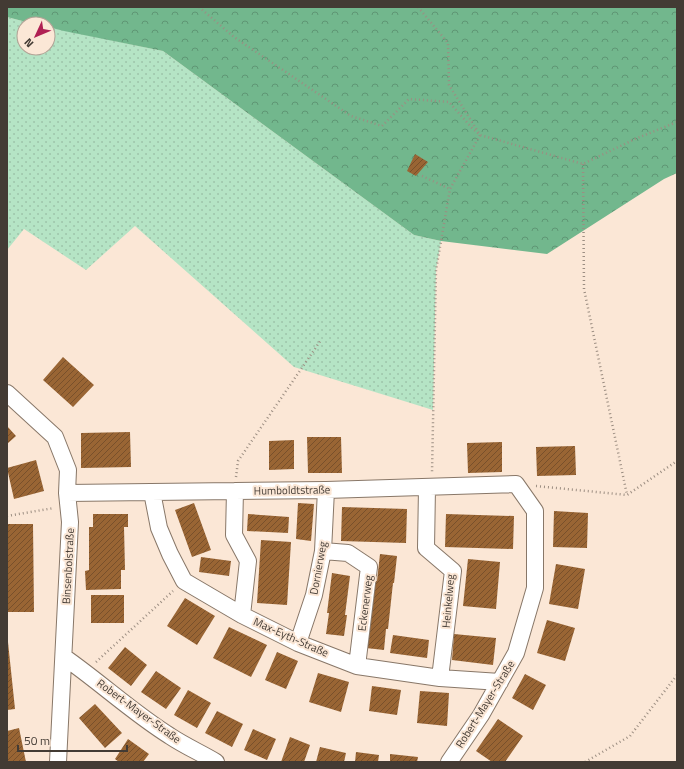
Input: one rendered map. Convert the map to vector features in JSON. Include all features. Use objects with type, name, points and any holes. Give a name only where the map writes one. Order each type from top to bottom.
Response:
[{"type":"street","name":"Binsenbolstraße","points":[[7,393],[55,436],[68,470],[67,493],[70,522],[58,762]]},
{"type":"street","name":"Humboldtstraße","points":[[67,493],[326,490],[516,484]]},
{"type":"street","name":"Robert-Mayer-Straße","points":[[449,762],[481,715],[516,653],[535,588],[535,512],[516,484]]},
{"type":"street","name":"Heinkelweg","points":[[429,487],[426,548],[453,571],[440,678]]},
{"type":"street","name":"Dornierweg","points":[[298,643],[314,595],[323,551],[326,490]]},
{"type":"street","points":[[235,491],[234,535],[248,561],[242,615]]},
{"type":"street","points":[[152,492],[159,528],[184,581]]},
{"type":"street","name":"Eckenerweg","points":[[323,551],[348,553],[369,566],[357,666]]},
{"type":"street","name":"Max-Eyth-Straße","points":[[184,581],[242,615],[298,643],[357,666],[440,678],[500,682]]},
{"type":"street","name":"Robert-Mayer-Straße","points":[[64,657],[170,736],[216,762]]},
{"type":"path","points":[[199,7],[234,37],[351,116],[382,126],[409,100],[449,102],[480,136],[583,164],[635,139],[677,122]]},
{"type":"path","points":[[418,7],[448,43],[449,85],[480,136]]},
{"type":"path","points":[[429,487],[436,270],[450,189],[480,136]]},
{"type":"path","points":[[583,164],[584,289],[627,495]]},
{"type":"path","points":[[422,176],[450,189]]},
{"type":"path","points":[[235,491],[238,461],[321,340]]},
{"type":"path","points":[[516,484],[627,495],[677,461]]},
{"type":"path","points":[[7,516],[45,509]]},
{"type":"path","points":[[86,672],[184,581]]},
{"type":"path","points":[[585,762],[630,736],[677,675]]},
{"type":"green space","points":[[7,7],[677,7],[677,173],[664,179],[547,254],[441,241],[414,235],[163,51],[56,29],[56,16],[16,16],[16,19],[7,17]]},
{"type":"green space","points":[[7,17],[16,19],[16,56],[56,56],[56,29],[163,51],[414,235],[441,241],[436,270],[433,410],[294,367],[135,226],[86,270],[24,229],[7,250]]},
{"type":"building","points":[[415,154],[428,162],[416,176],[407,171]]},
{"type":"building","points":[[63,357],[94,385],[73,407],[43,380]]},
{"type":"building","points":[[7,426],[16,436],[7,444]]},
{"type":"building","points":[[130,432],[131,467],[81,468],[81,433]]},
{"type":"building","points":[[307,437],[341,437],[342,473],[308,473]]},
{"type":"building","points":[[294,440],[294,469],[269,470],[269,441]]},
{"type":"building","points":[[502,442],[502,472],[468,473],[467,443]]},
{"type":"building","points":[[575,446],[576,475],[537,476],[536,447]]},
{"type":"building","points":[[36,460],[44,491],[14,499],[7,468]]},
{"type":"building","points":[[194,503],[211,550],[192,557],[175,510]]},
{"type":"building","points":[[298,503],[314,504],[311,541],[296,539]]},
{"type":"building","points":[[342,507],[407,509],[406,543],[341,541]]},
{"type":"building","points":[[554,511],[588,513],[587,548],[553,547]]},
{"type":"building","points":[[93,514],[128,514],[128,527],[124,527],[125,570],[121,570],[121,589],[86,590],[85,571],[89,570],[89,527],[93,527]]},
{"type":"building","points":[[248,514],[289,517],[288,533],[247,531]]},
{"type":"building","points":[[446,514],[514,516],[513,549],[445,547]]},
{"type":"building","points":[[7,524],[33,524],[34,612],[7,612]]},
{"type":"building","points":[[261,540],[291,542],[287,605],[257,603]]},
{"type":"building","points":[[380,554],[397,556],[384,650],[366,648]]},
{"type":"building","points":[[201,557],[231,561],[229,576],[199,572]]},
{"type":"building","points":[[468,559],[500,562],[496,609],[463,606]]},
{"type":"building","points":[[556,564],[585,569],[578,609],[549,604]]},
{"type":"building","points":[[332,573],[350,576],[344,636],[326,634]]},
{"type":"building","points":[[91,595],[124,595],[124,623],[91,623]]},
{"type":"building","points":[[185,598],[215,616],[197,645],[167,626]]},
{"type":"building","points":[[547,620],[575,628],[565,661],[537,653]]},
{"type":"building","points":[[229,627],[267,645],[251,677],[213,658]]},
{"type":"building","points":[[454,634],[496,638],[493,665],[452,660]]},
{"type":"building","points":[[393,635],[429,640],[427,658],[390,653]]},
{"type":"building","points":[[7,642],[15,709],[7,710]]},
{"type":"building","points":[[125,647],[147,665],[131,686],[108,668]]},
{"type":"building","points":[[277,652],[298,661],[286,689],[265,680]]},
{"type":"building","points":[[156,671],[181,688],[166,709],[141,692]]},
{"type":"building","points":[[318,673],[349,682],[341,712],[309,702]]},
{"type":"building","points":[[525,674],[546,685],[533,710],[512,698]]},
{"type":"building","points":[[372,686],[401,690],[397,715],[369,711]]},
{"type":"building","points":[[188,690],[211,703],[197,728],[174,715]]},
{"type":"building","points":[[420,691],[449,693],[447,726],[417,723]]},
{"type":"building","points":[[95,704],[122,733],[105,748],[79,718]]},
{"type":"building","points":[[217,711],[243,724],[232,747],[205,733]]},
{"type":"building","points":[[498,719],[523,736],[505,762],[492,762],[476,751]]},
{"type":"building","points":[[19,728],[26,762],[7,762],[7,731]]},
{"type":"building","points":[[253,729],[276,739],[267,760],[244,750]]},
{"type":"building","points":[[290,737],[310,745],[304,762],[281,762]]},
{"type":"building","points":[[128,739],[149,754],[143,762],[119,762],[115,759]]},
{"type":"building","points":[[320,747],[346,753],[344,762],[316,762]]},
{"type":"building","points":[[356,752],[379,755],[378,762],[355,762]]},
{"type":"building","points":[[390,754],[418,757],[417,762],[390,762]]}]
